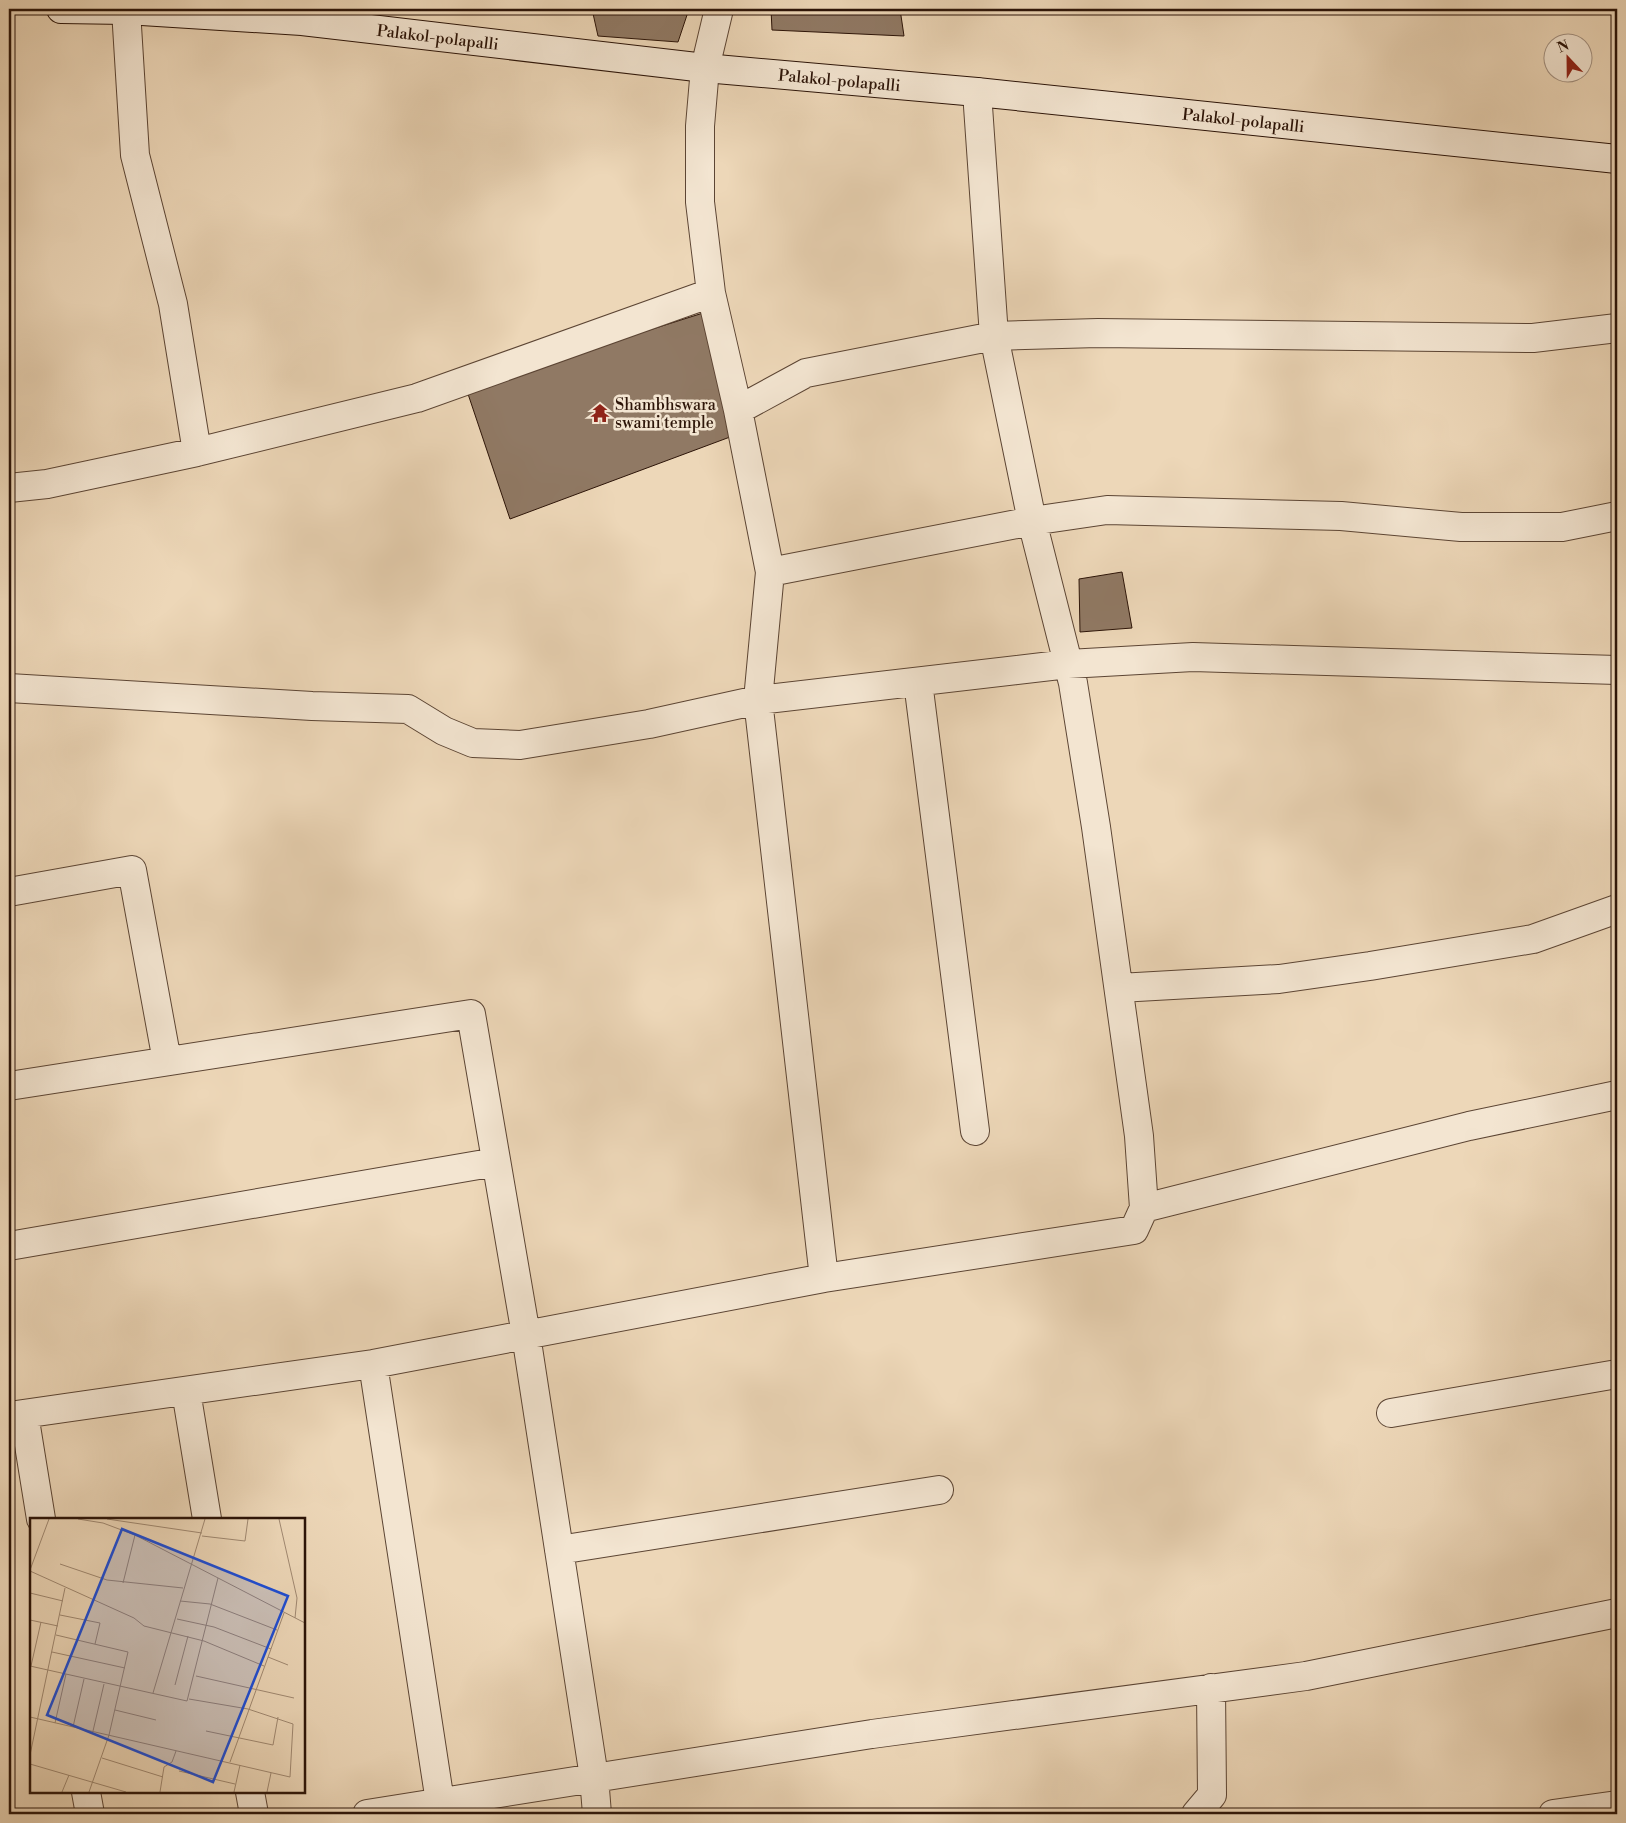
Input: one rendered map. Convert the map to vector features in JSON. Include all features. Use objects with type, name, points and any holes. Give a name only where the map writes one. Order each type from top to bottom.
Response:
[{"type":"street","name":"Palakol-polapalli","points":[[61,9],[126,10],[302,21],[705,68],[978,92],[1617,159]]},
{"type":"street","points":[[719,9],[705,68],[700,126],[700,202],[711,293],[738,410],[770,572],[758,700],[824,1278]]},
{"type":"street","points":[[126,10],[134,156],[173,304],[197,452]]},
{"type":"street","points":[[41,1518],[16,1415],[373,1364],[824,1278],[1134,1230],[1144,1208],[1139,1136],[1094,817],[1068,664],[1032,521],[994,336],[978,92]]},
{"type":"street","points":[[9,488],[47,484],[197,452],[417,398],[711,293]]},
{"type":"street","points":[[738,410],[806,373],[994,336],[1098,333],[1532,338],[1617,328]]},
{"type":"street","points":[[770,572],[1032,521],[1107,510],[1341,516],[1461,526],[1562,526],[1617,516]]},
{"type":"street","points":[[9,688],[312,706],[408,709],[444,731],[473,743],[520,745],[650,724],[758,700],[1068,664],[1193,656],[1617,670]]},
{"type":"street","points":[[918,682],[975,1131]]},
{"type":"street","points":[[9,892],[132,870],[167,1061]]},
{"type":"street","points":[[1118,988],[1279,980],[1370,966],[1534,939],[1617,909]]},
{"type":"street","points":[[9,1086],[470,1014],[526,1335],[594,1778],[597,1814]]},
{"type":"street","points":[[1144,1208],[1460,1128],[1617,1095]]},
{"type":"street","points":[[9,1246],[496,1162]]},
{"type":"street","points":[[373,1364],[440,1802]]},
{"type":"street","points":[[1391,1413],[1617,1374]]},
{"type":"street","points":[[186,1391],[207,1518]]},
{"type":"street","points":[[559,1550],[939,1490]]},
{"type":"street","points":[[368,1814],[872,1734],[1306,1676],[1617,1613]]},
{"type":"street","points":[[1196,1814],[1212,1795],[1211,1688]]},
{"type":"street","points":[[86,1793],[90,1814]]},
{"type":"street","points":[[250,1793],[254,1814]]},
{"type":"street","points":[[1553,1814],[1617,1805]]},
{"type":"building","points":[[592,9],[689,9],[678,42],[598,36]]},
{"type":"building","points":[[771,9],[900,9],[904,36],[772,30]]},
{"type":"building","name":"Shambhswara swami temple","points":[[703,313],[730,437],[510,519],[466,388]]},
{"type":"building","points":[[1122,572],[1132,628],[1080,632],[1079,579]]},
{"type":"place","name":"Shambhswara swami temple","points":[[600,413]]}]
